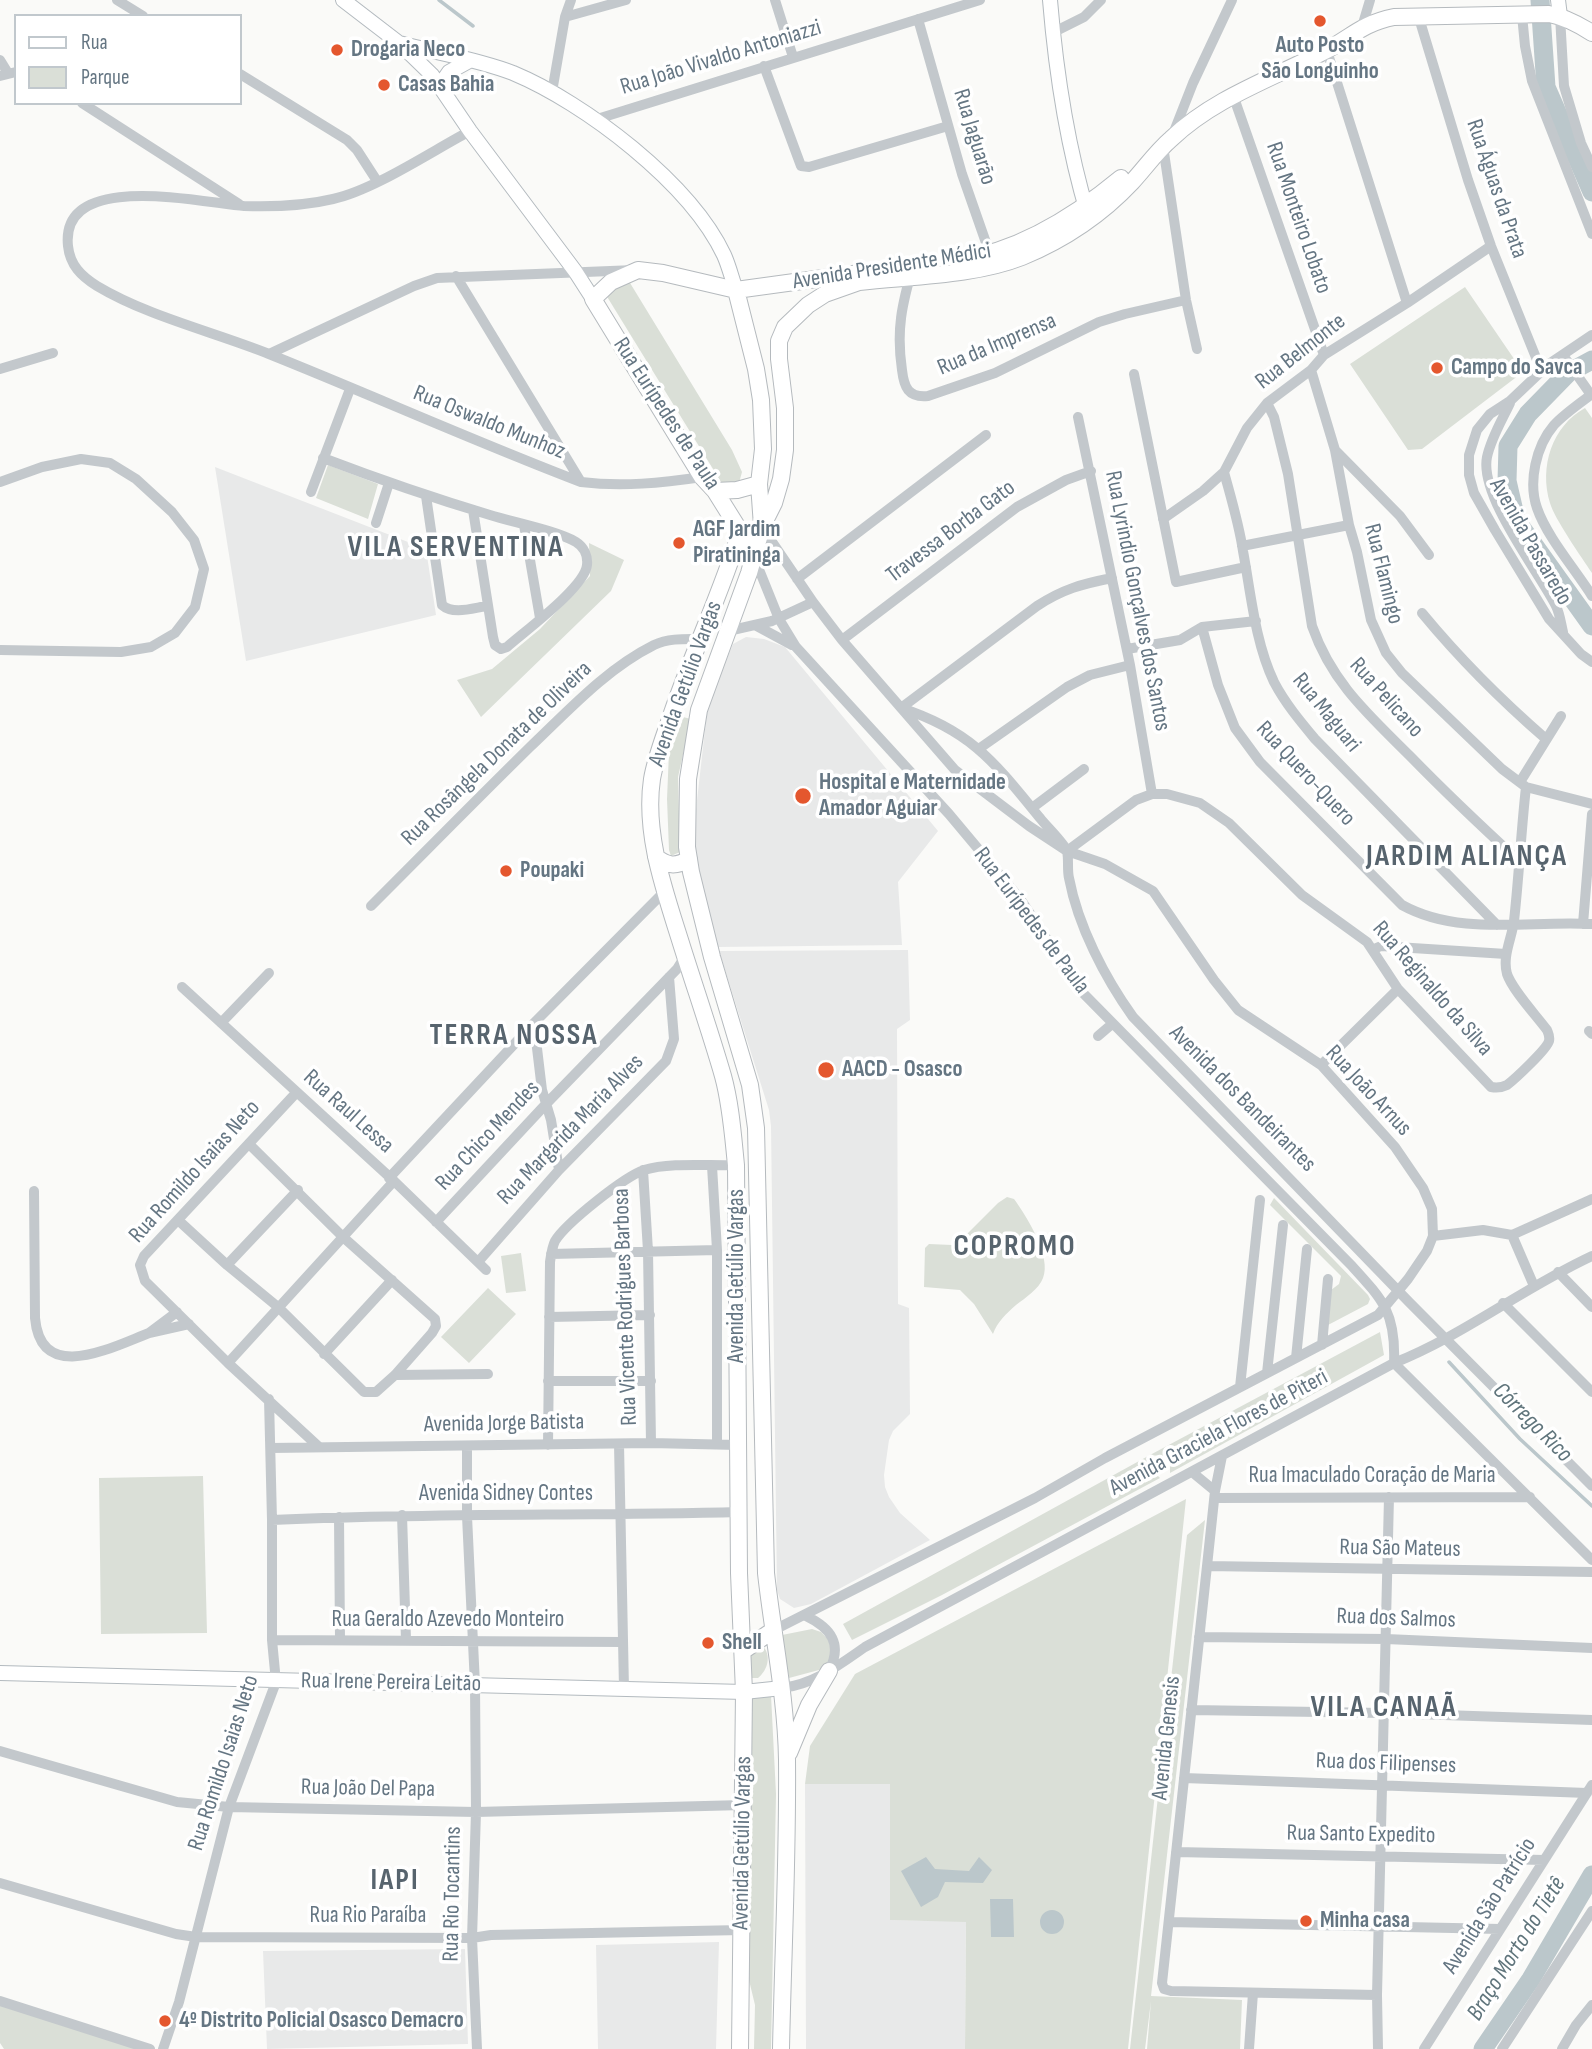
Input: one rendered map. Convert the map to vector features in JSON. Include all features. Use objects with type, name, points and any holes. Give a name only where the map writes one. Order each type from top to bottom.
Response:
[{"type":"main road","name":"Avenida Presidente Médici","points":[[736,290],[992,260],[1020,243],[1087,212],[1132,170],[1150,160],[1168,141],[1233,95],[1327,51],[1362,27],[1394,17],[1556,10],[1592,33]]},
{"type":"main road","points":[[593,299],[611,282],[638,270],[736,290]]},
{"type":"main road","name":"Avenida Presidente Médici","points":[[785,327],[808,304],[840,288],[912,271]]},
{"type":"main road","name":"Avenida Getúlio Vargas","points":[[736,290],[756,369],[761,401],[763,449],[759,484],[762,527]]},
{"type":"main road","name":"Rua Eurípedes de Paula","points":[[593,299],[702,477],[741,529],[754,556]]},
{"type":"main road","name":"Avenida Getúlio Vargas","points":[[781,2049],[787,1759],[782,1688],[766,1573],[756,1128],[750,1085],[712,957],[689,859],[688,779],[696,720],[762,527],[774,503],[785,450],[785,408],[779,341],[785,327]]},
{"type":"main road","points":[[715,491],[737,491],[759,484]]},
{"type":"main road","name":"Avenida Getúlio Vargas","points":[[741,529],[678,694],[656,760],[652,781],[656,857],[724,1077],[736,1165],[739,1512],[744,1692],[741,2047]]},
{"type":"main road","points":[[656,857],[668,865],[689,859]]},
{"type":"main road","points":[[743,1651],[772,1631]]},
{"type":"main road","points":[[787,1759],[809,1705],[829,1671]]},
{"type":"street","points":[[117,0],[140,14]]},
{"type":"street","points":[[343,0],[399,43],[496,67],[552,92],[616,136],[656,170],[702,219],[724,255],[736,290]]},
{"type":"street","points":[[552,92],[565,17],[571,0]]},
{"type":"street","points":[[565,17],[626,0]]},
{"type":"street","points":[[775,0],[793,57]]},
{"type":"street","name":"Rua João Vivaldo Antoniazzi","points":[[594,120],[981,0]]},
{"type":"street","points":[[1049,0],[1057,72],[1087,212]]},
{"type":"street","points":[[1052,33],[1084,17],[1101,0]]},
{"type":"street","points":[[1197,349],[1186,300],[1168,141],[1232,0]]},
{"type":"street","points":[[1362,27],[1370,0]]},
{"type":"street","points":[[1525,10],[1527,61],[1532,81],[1592,234]]},
{"type":"street","points":[[1556,10],[1564,86],[1578,134],[1592,167]]},
{"type":"street","name":"Rua Águas da Prata","points":[[1419,18],[1468,180],[1491,246],[1541,370]]},
{"type":"street","name":"Rua Jaguarão","points":[[918,19],[948,126],[992,260]]},
{"type":"street","name":"Rua Eurípedes de Paula","points":[[399,43],[440,85],[470,131],[593,299]]},
{"type":"street","points":[[1327,51],[1407,303]]},
{"type":"street","points":[[0,60],[8,74]]},
{"type":"street","points":[[440,85],[449,72],[469,61]]},
{"type":"street","points":[[764,66],[798,163],[809,167],[948,126]]},
{"type":"street","points":[[242,75],[347,140],[357,150],[377,181]]},
{"type":"street","name":"Rua Monteiro Lobato","points":[[1233,95],[1324,355]]},
{"type":"street","points":[[85,105],[241,205]]},
{"type":"street","name":"Rua Oswaldo Munhoz","points":[[470,131],[377,181],[338,198],[312,204],[276,207],[155,197],[106,198],[82,210],[73,221],[67,245],[77,272],[99,287],[138,306],[269,354],[582,482],[654,484],[702,477]]},
{"type":"street","name":"Rua Belmonte","points":[[1163,519],[1203,491],[1224,472],[1247,428],[1266,403],[1311,370],[1324,355],[1491,246]]},
{"type":"street","points":[[269,354],[414,286],[438,278],[638,270]]},
{"type":"street","name":"Rua da Imprensa","points":[[912,271],[898,328],[899,350],[903,383],[909,393],[918,397],[995,373],[1099,322],[1186,300]]},
{"type":"street","points":[[456,276],[582,482]]},
{"type":"street","name":"Avenida Passaredo","points":[[1592,335],[1541,370],[1510,401],[1490,414],[1477,430],[1469,455],[1469,475],[1474,493],[1495,530],[1545,612],[1581,654],[1592,662]]},
{"type":"street","points":[[0,369],[53,353]]},
{"type":"street","points":[[1563,355],[1590,399],[1553,426],[1538,452],[1534,491],[1544,523],[1592,596]]},
{"type":"street","name":"Rua Flamingo","points":[[1311,370],[1335,450],[1371,620],[1386,653],[1402,673],[1502,769],[1523,785],[1592,804]]},
{"type":"street","points":[[1134,374],[1176,582],[1246,567]]},
{"type":"street","points":[[310,492],[350,389]]},
{"type":"street","name":"Avenida Passaredo","points":[[1510,401],[1486,460],[1487,473],[1506,523],[1557,608],[1563,632]]},
{"type":"street","name":"Rua Pelicano","points":[[1266,403],[1274,417],[1288,474],[1312,625],[1320,649],[1335,676],[1360,705],[1518,860]]},
{"type":"street","name":"Rua Lyrindio Gonçalves dos Santos","points":[[1078,417],[1127,649],[1152,794]]},
{"type":"street","points":[[797,579],[986,435]]},
{"type":"street","points":[[1335,450],[1400,516],[1429,555]]},
{"type":"street","points":[[323,458],[426,496],[524,525],[577,543],[586,553],[584,577],[574,589],[507,647],[501,649],[495,645],[487,606],[473,510]]},
{"type":"street","points":[[0,482],[42,467],[81,459],[110,463],[136,479],[172,512],[194,540],[204,569],[195,607],[175,633],[150,648],[121,652],[0,650]]},
{"type":"street","name":"Travessa Borba Gato","points":[[842,640],[1017,508],[1057,484],[1091,471]]},
{"type":"street","name":"Rua Maguari","points":[[1224,472],[1256,621],[1273,681],[1289,707],[1315,739],[1497,925]]},
{"type":"street","points":[[376,523],[389,483]]},
{"type":"street","points":[[426,496],[442,606],[447,610],[487,606]]},
{"type":"street","points":[[524,525],[540,618]]},
{"type":"street","points":[[1242,546],[1349,525]]},
{"type":"street","points":[[762,527],[842,640],[956,770],[1029,826],[1067,851]]},
{"type":"street","name":"Rua Eurípedes de Paula","points":[[754,556],[779,619],[796,647],[949,814],[1035,918],[1074,983],[1352,1266],[1386,1307],[1392,1322],[1394,1363]]},
{"type":"street","points":[[901,708],[1037,606],[1077,585],[1112,578]]},
{"type":"street","points":[[728,631],[779,619],[813,602]]},
{"type":"street","points":[[1422,613],[1502,701],[1546,739]]},
{"type":"street","points":[[1127,649],[1180,640],[1202,627],[1256,621]]},
{"type":"street","points":[[755,625],[796,647]]},
{"type":"street","name":"Rua Quero-Quero","points":[[1202,627],[1218,685],[1235,728],[1260,762],[1402,905],[1421,916],[1448,922],[1497,925],[1587,924]]},
{"type":"street","name":"Rua Rosângela Donata de Oliveira","points":[[371,906],[491,784],[608,675],[656,644],[675,639],[701,639]]},
{"type":"street","points":[[980,748],[1067,687],[1090,676],[1130,665]]},
{"type":"street","points":[[901,708],[930,717],[980,748],[1067,851]]},
{"type":"street","points":[[1374,949],[1381,946],[1506,954],[1514,924],[1523,785],[1560,716]]},
{"type":"street","points":[[1032,808],[1084,769]]},
{"type":"street","points":[[1067,851],[1136,800],[1152,794]]},
{"type":"street","name":"Rua Reginaldo da Silva","points":[[1152,794],[1183,797],[1215,811],[1254,845],[1302,895],[1374,949],[1398,989],[1491,1087],[1498,1088],[1507,1085],[1549,1044],[1550,1037],[1515,989],[1507,973],[1506,954]]},
{"type":"street","points":[[1587,924],[1592,814]]},
{"type":"street","name":"Rua João Arnus","points":[[1067,851],[1105,864],[1153,891],[1238,1010],[1321,1065],[1395,1147],[1423,1188],[1432,1209],[1433,1236]]},
{"type":"street","name":"Avenida dos Bandeirantes","points":[[1067,851],[1069,878],[1083,920],[1109,980],[1133,1017],[1592,1486]]},
{"type":"street","points":[[228,1363],[534,1023],[665,891]]},
{"type":"street","name":"Rua Chico Mendes","points":[[436,1222],[685,957]]},
{"type":"street","points":[[221,1023],[269,973]]},
{"type":"street","name":"Rua Margarida Maria Alves","points":[[482,1266],[559,1170],[666,1061],[674,1039],[669,977]]},
{"type":"street","name":"Rua Raul Lessa","points":[[182,986],[482,1266]]},
{"type":"street","points":[[1321,1065],[1398,989]]},
{"type":"street","points":[[534,1023],[559,1170]]},
{"type":"street","points":[[1098,1036],[1112,1024]]},
{"type":"street","name":"Rua Romildo Isaias Neto","points":[[296,1093],[144,1256],[140,1265],[145,1281],[318,1447]]},
{"type":"street","points":[[178,1220],[278,1307],[364,1392],[376,1392],[395,1375],[432,1333],[436,1326],[431,1315],[343,1237],[249,1144]]},
{"type":"street","points":[[548,1445],[549,1317],[551,1254],[554,1243],[564,1229],[625,1179],[643,1170],[736,1165]]},
{"type":"street","name":"Avenida Getúlio Vargas","points":[[712,1166],[717,1250],[717,1444]]},
{"type":"street","name":"Rua Vicente Rodrigues Barbosa","points":[[643,1170],[650,1315],[651,1443]]},
{"type":"street","points":[[227,1265],[298,1190]]},
{"type":"street","points":[[34,1191],[36,1332],[51,1351],[78,1357],[90,1355],[149,1333],[189,1324]]},
{"type":"street","points":[[1399,1291],[1427,1251],[1433,1236],[1483,1230],[1512,1235],[1592,1199]]},
{"type":"street","points":[[1240,1387],[1260,1200]]},
{"type":"street","points":[[1267,1373],[1283,1225]]},
{"type":"street","points":[[1512,1235],[1534,1286]]},
{"type":"street","points":[[1296,1358],[1307,1249]]},
{"type":"street","points":[[551,1254],[717,1250]]},
{"type":"street","name":"Avenida Graciela Flores de Piteri","points":[[782,1688],[812,1681],[865,1647],[1394,1363],[1448,1339],[1503,1303],[1592,1256]]},
{"type":"street","points":[[1558,1272],[1592,1307]]},
{"type":"street","points":[[1322,1345],[1328,1279]]},
{"type":"street","points":[[324,1354],[392,1280]]},
{"type":"street","name":"Avenida Graciela Flores de Piteri","points":[[772,1631],[1035,1498],[1105,1458],[1378,1315],[1399,1291]]},
{"type":"street","points":[[1503,1303],[1592,1392]]},
{"type":"street","points":[[149,1333],[177,1312]]},
{"type":"street","points":[[549,1317],[650,1315]]},
{"type":"street","points":[[1394,1363],[1592,1560]]},
{"type":"street","points":[[395,1375],[488,1374]]},
{"type":"street","points":[[548,1381],[651,1381]]},
{"type":"street","name":"Rua Romildo Isaias Neto","points":[[163,2049],[179,2002],[229,1807],[276,1682],[272,1640],[269,1399]]},
{"type":"street","name":"Avenida Jorge Batista","points":[[271,1448],[651,1443],[738,1445]]},
{"type":"street","points":[[619,1444],[624,1689]]},
{"type":"street","name":"Rua Rio Tocantins","points":[[467,1447],[467,1516],[475,1685],[476,1812],[472,1938],[477,2049]]},
{"type":"street","name":"Avenida Genesis","points":[[1222,1456],[1215,1494],[1162,1983],[1164,1989],[1171,1991],[1253,1993]]},
{"type":"street","points":[[1192,1472],[1215,1494]]},
{"type":"street","name":"Rua Imaculado Coração de Maria","points":[[1215,1494],[1530,1497]]},
{"type":"street","points":[[1378,2049],[1389,1497]]},
{"type":"street","name":"Avenida Sidney Contes","points":[[272,1520],[402,1515],[739,1512]]},
{"type":"street","points":[[402,1515],[406,1640]]},
{"type":"street","points":[[339,1517],[340,1640]]},
{"type":"street","name":"Rua São Mateus","points":[[1207,1566],[1592,1572]]},
{"type":"street","points":[[806,1616],[825,1628],[835,1647],[834,1662],[829,1671]]},
{"type":"street","name":"Rua dos Salmos","points":[[1199,1637],[1386,1639],[1592,1648]]},
{"type":"street","name":"Rua Geraldo Azevedo Monteiro","points":[[272,1640],[623,1642]]},
{"type":"street","name":"Avenida Graciela Flores de Piteri","points":[[835,1647],[852,1650],[865,1647]]},
{"type":"street","name":"Rua Irene Pereira Leitão","points":[[0,1673],[744,1692],[782,1688]]},
{"type":"street","points":[[1191,1710],[1592,1720]]},
{"type":"street","name":"Rua João Del Papa","points":[[0,1751],[177,1802],[229,1807],[476,1812],[743,1805]]},
{"type":"street","name":"Rua dos Filipenses","points":[[1184,1778],[1590,1789]]},
{"type":"street","name":"Avenida São Patrício","points":[[1424,2049],[1590,1789]]},
{"type":"street","name":"Rua Santo Expedito","points":[[1176,1852],[1544,1860]]},
{"type":"street","name":"Rua Rio Paraíba","points":[[0,1883],[176,1934],[196,1937],[472,1938],[491,1935],[742,1930]]},
{"type":"street","points":[[1502,2049],[1592,1910]]},
{"type":"street","points":[[1169,1922],[1500,1929]]},
{"type":"street","points":[[1249,2049],[1253,1993],[1377,1995]]},
{"type":"street","points":[[0,2001],[150,2049]]},
{"type":"street","points":[[1562,2049],[1592,2005]]},
{"type":"shaded area","points":[[215,467],[426,549],[436,615],[246,661]]},
{"type":"shaded area","name":"Hospital e Maternidade Amador Aguiar","points":[[746,637],[764,639],[785,647],[938,831],[898,882],[902,945],[718,947],[699,879],[693,836],[708,703],[733,644]]},
{"type":"shaded area","points":[[908,950],[910,1020],[897,1029],[898,1304],[909,1308],[910,1414],[893,1431],[889,1440],[884,1475],[889,1497],[900,1513],[930,1540],[811,1604],[794,1608],[780,1599],[777,1590],[771,1126],[769,1110],[719,951]]},
{"type":"shaded area","points":[[891,1783],[890,1920],[966,1921],[965,2049],[806,2049],[805,1784]]},
{"type":"shaded area","points":[[926,1857],[935,1869],[969,1871],[979,1857],[992,1870],[983,1883],[945,1882],[938,1897],[921,1907],[901,1871]]},
{"type":"shaded area","points":[[990,1899],[1013,1899],[1014,1937],[991,1937]]},
{"type":"shaded area","points":[[1047,1910],[1057,1910],[1064,1917],[1064,1927],[1057,1934],[1047,1934],[1040,1927],[1040,1917]]},
{"type":"shaded area","points":[[719,1942],[716,2049],[598,2049],[596,1945]]},
{"type":"shaded area","points":[[465,1949],[468,2044],[267,2049],[263,1951]]},
{"type":"green space","points":[[627,278],[732,450],[742,472],[739,483],[721,482],[606,295]]},
{"type":"green space","name":"Campo do Savca","points":[[1465,287],[1523,372],[1422,449],[1408,450],[1350,364]]},
{"type":"green space","points":[[1585,408],[1592,418],[1592,573],[1553,510],[1546,476],[1551,449],[1557,436],[1564,425]]},
{"type":"green space","points":[[328,465],[378,484],[368,519],[316,498]]},
{"type":"green space","points":[[589,543],[624,560],[611,591],[481,717],[457,680],[492,669],[540,629],[590,576]]},
{"type":"green space","points":[[683,717],[691,719],[678,777],[680,852],[671,856],[667,799],[669,752]]},
{"type":"green space","points":[[1007,1197],[1014,1199],[1031,1225],[1041,1248],[1045,1269],[1038,1286],[1006,1315],[993,1334],[974,1304],[960,1290],[924,1287],[925,1248],[929,1244],[952,1245],[960,1241]]},
{"type":"green space","points":[[1274,1198],[1368,1295],[1368,1304],[1328,1325],[1331,1290],[1339,1284],[1341,1276],[1270,1205]]},
{"type":"green space","points":[[521,1253],[526,1291],[506,1293],[501,1256]]},
{"type":"green space","points":[[488,1288],[516,1314],[469,1363],[441,1337]]},
{"type":"green space","points":[[1380,1332],[1384,1355],[1170,1473],[1170,1457],[1150,1455]]},
{"type":"green space","points":[[1150,1455],[1150,1468],[1160,1478],[852,1640],[843,1624]]},
{"type":"green space","points":[[203,1476],[207,1633],[101,1634],[99,1478]]},
{"type":"green space","points":[[1186,1499],[1128,2049],[965,2049],[966,1922],[890,1920],[890,1784],[805,1784],[810,1746],[855,1674]]},
{"type":"green space","points":[[1205,1520],[1151,1996],[1242,2000],[1240,2049],[1147,2049],[1151,2001],[1145,2049],[1130,2049],[1187,1535]]},
{"type":"green space","points":[[812,1629],[821,1632],[832,1643],[830,1664],[819,1670],[789,1678],[782,1635]]},
{"type":"green space","points":[[762,1645],[768,1658],[766,1667],[758,1678],[752,1678],[750,1655]]},
{"type":"green space","points":[[771,1695],[776,1794],[771,2049],[754,2049],[755,2005],[748,1976],[751,1703],[752,1698]]},
{"type":"green space","points":[[0,2004],[137,2049],[4,2049],[0,2043]]},
{"type":"waterway","name":"Córrego Rico","points":[[439,0],[473,26]]},
{"type":"waterway","points":[[1540,0],[1546,87],[1592,192]]},
{"type":"waterway","name":"Braço Morto do Tietê","points":[[1592,360],[1568,373],[1528,414],[1508,446],[1507,481],[1516,520],[1592,626]]},
{"type":"waterway","name":"Córrego Rico","points":[[1449,1362],[1520,1439],[1592,1506]]},
{"type":"waterway","name":"Braço Morto do Tietê","points":[[1483,2049],[1531,1979],[1592,1875]]},
{"type":"place","name":"Auto Posto São Longuinho","points":[[1320,21]]},
{"type":"place","name":"Drogaria Neco","points":[[337,50]]},
{"type":"place","name":"Casas Bahia","points":[[384,85]]},
{"type":"place","name":"Campo do Savca","points":[[1437,368]]},
{"type":"place","name":"AGF Jardim Piratininga","points":[[679,543]]},
{"type":"place","name":"Hospital e Maternidade Amador Aguiar","points":[[803,796]]},
{"type":"place","name":"Poupaki","points":[[506,871]]},
{"type":"place","name":"AACD - Osasco","points":[[826,1070]]},
{"type":"place","name":"Shell","points":[[708,1643]]},
{"type":"place","name":"Minha casa","points":[[1306,1921]]},
{"type":"place","name":"4º Distrito Policial Osasco Demacro","points":[[165,2021]]},
{"type":"district","name":"VILA SERVENTINA","points":[[456,548]]},
{"type":"district","name":"JARDIM ALIANÇA","points":[[1467,857]]},
{"type":"district","name":"TERRA NOSSA","points":[[514,1036]]},
{"type":"district","name":"COPROMO","points":[[1015,1247]]},
{"type":"district","name":"VILA CANAÃ","points":[[1384,1708]]},
{"type":"district","name":"IAPI","points":[[395,1881]]}]
